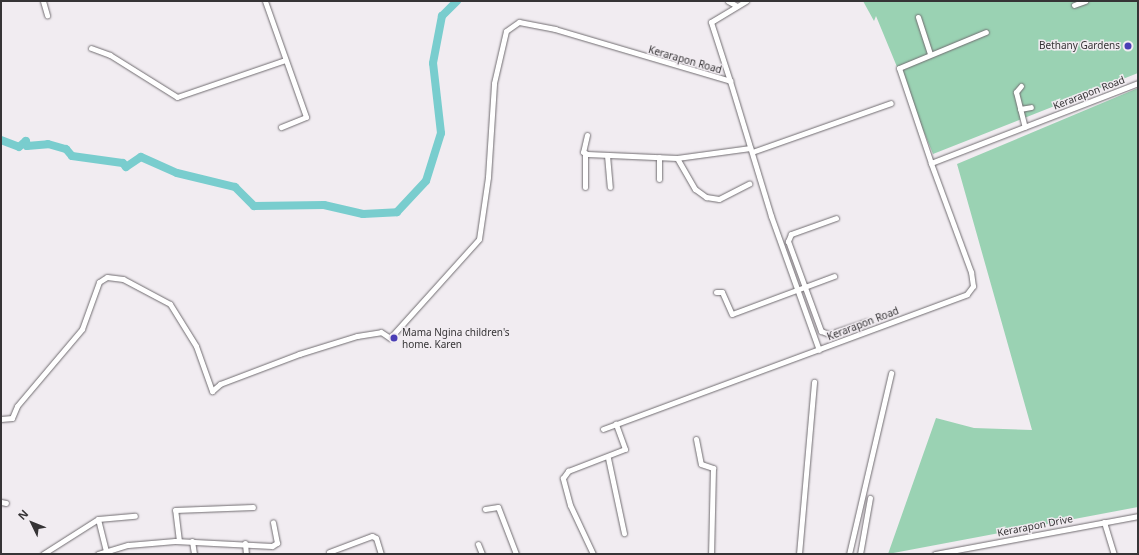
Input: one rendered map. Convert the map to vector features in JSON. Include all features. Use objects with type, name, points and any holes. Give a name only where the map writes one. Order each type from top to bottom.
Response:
[{"type":"street","points":[[43,1],[47,15]]},
{"type":"street","points":[[265,1],[306,117],[281,127]]},
{"type":"street","points":[[728,1],[737,6]]},
{"type":"street","points":[[730,81],[711,22],[746,1]]},
{"type":"street","points":[[1074,5],[1085,1]]},
{"type":"street","points":[[918,18],[930,54]]},
{"type":"street","name":"Kerarapon Road","points":[[1,419],[12,418],[18,406],[82,329],[98,284],[106,277],[123,279],[170,304],[196,346],[212,391],[220,384],[299,354],[357,336],[380,332],[390,338],[479,239],[488,177],[494,83],[508,28],[524,22],[555,29],[730,81],[751,150],[819,350],[967,294],[971,289],[971,272],[931,163],[1138,83]]},
{"type":"street","points":[[931,163],[898,71],[902,65],[986,32]]},
{"type":"street","points":[[91,48],[110,55],[177,97],[286,60]]},
{"type":"street","points":[[1021,86],[1016,90],[1025,127]]},
{"type":"street","points":[[585,153],[677,158],[751,150],[891,103]]},
{"type":"street","points":[[1020,110],[1031,106]]},
{"type":"street","points":[[585,187],[585,153],[587,135]]},
{"type":"street","points":[[607,155],[610,187]]},
{"type":"street","points":[[659,157],[659,179]]},
{"type":"street","points":[[677,158],[695,188],[706,197],[719,199],[749,184]]},
{"type":"street","points":[[836,218],[788,238],[823,333],[832,334],[868,321]]},
{"type":"street","points":[[716,292],[722,292],[732,314],[834,276]]},
{"type":"street","points":[[603,429],[819,350]]},
{"type":"street","points":[[849,554],[892,373]]},
{"type":"street","points":[[800,554],[814,382]]},
{"type":"street","points":[[593,554],[570,505],[563,478],[568,471],[608,458],[626,447],[616,424]]},
{"type":"street","points":[[696,439],[701,464],[713,468],[711,554]]},
{"type":"street","points":[[608,458],[624,533]]},
{"type":"street","points":[[860,554],[870,498]]},
{"type":"street","points":[[179,541],[175,510],[253,507]]},
{"type":"street","points":[[485,509],[498,507],[516,554]]},
{"type":"street","points":[[43,554],[98,519],[135,516]]},
{"type":"street","name":"Kerarapon Drive","points":[[935,554],[1138,516]]},
{"type":"street","points":[[98,519],[106,550]]},
{"type":"street","points":[[98,554],[106,550],[179,541],[245,543],[274,546],[273,522]]},
{"type":"street","points":[[1104,522],[1114,554]]},
{"type":"street","points":[[329,552],[372,536],[376,538],[381,554]]},
{"type":"street","points":[[192,541],[194,554]]},
{"type":"street","points":[[245,543],[246,554]]},
{"type":"street","points":[[478,544],[482,554]]},
{"type":"green space","points":[[863,1],[1138,1],[1138,73],[933,154],[876,16],[874,21]]},
{"type":"green space","points":[[1138,88],[1138,507],[888,554],[936,418],[974,428],[1032,430],[957,164]]},
{"type":"waterway","points":[[1,140],[19,147],[26,141],[27,146],[48,144],[66,149],[72,156],[123,163],[126,167],[141,157],[177,173],[235,187],[254,206],[324,205],[363,214],[397,212],[426,181],[441,133],[433,63],[442,16],[457,1]]},
{"type":"place","name":"Bethany Gardens","points":[[1128,46]]},
{"type":"place","name":"Mama Ngina children's home. Karen","points":[[394,338]]}]
